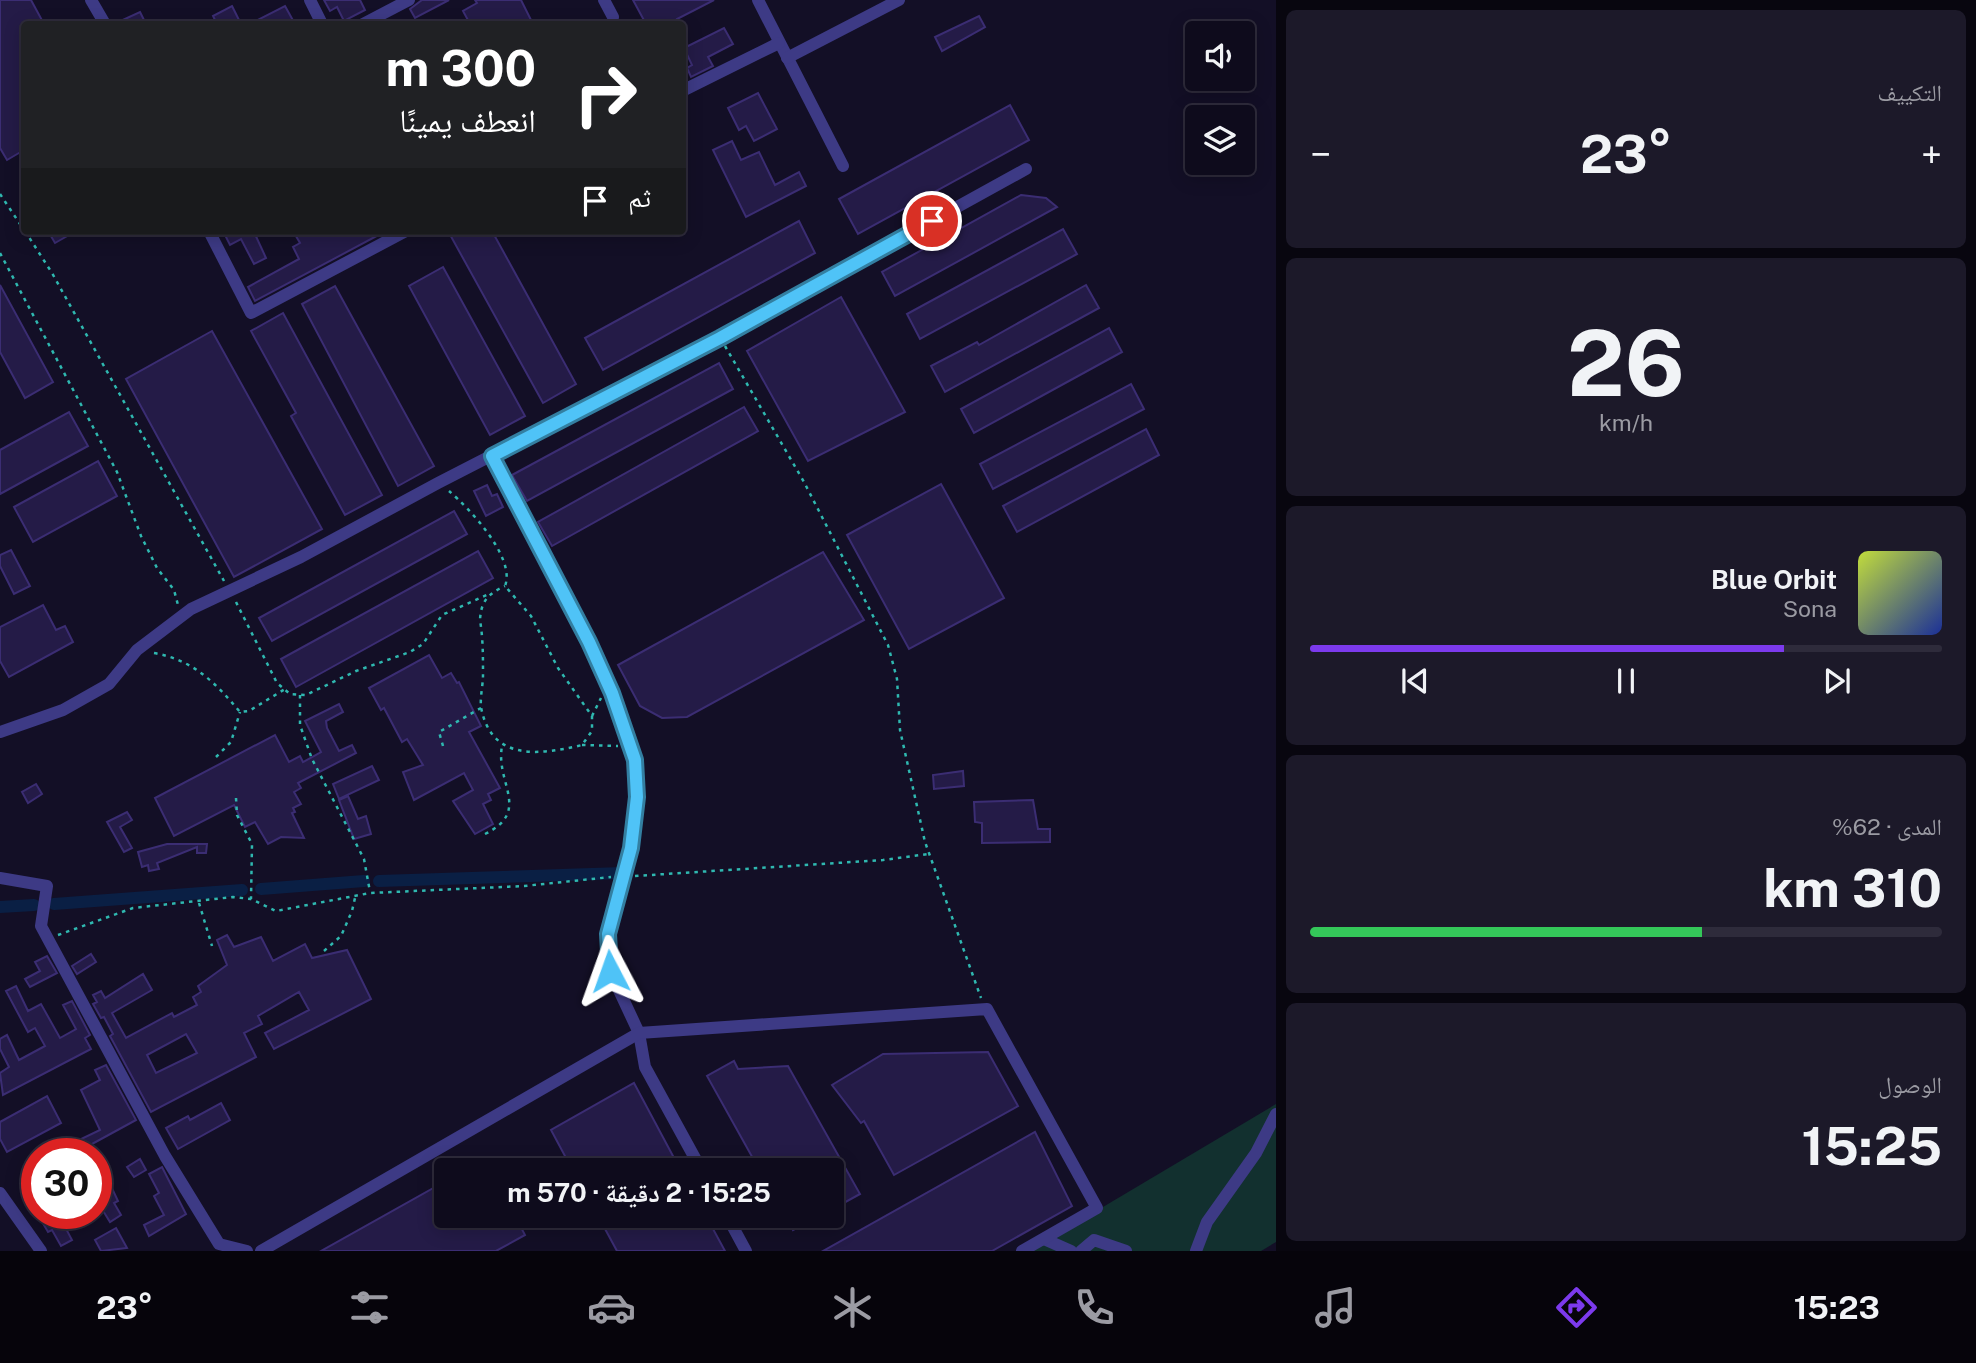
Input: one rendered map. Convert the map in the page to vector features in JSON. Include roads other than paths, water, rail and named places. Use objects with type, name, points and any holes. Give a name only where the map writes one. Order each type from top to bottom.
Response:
[{"type":"street","points":[[92,0],[103,21]]},
{"type":"street","points":[[310,0],[320,21]]},
{"type":"street","points":[[369,21],[409,0]]},
{"type":"street","points":[[604,0],[613,17]]},
{"type":"street","points":[[758,0],[843,166]]},
{"type":"street","points":[[787,58],[899,0]]},
{"type":"street","points":[[686,89],[779,43]]},
{"type":"street","points":[[0,732],[63,710],[109,684],[137,650],[180,615],[229,589],[301,557],[438,482],[720,338],[1026,169]]},
{"type":"street","points":[[211,235],[251,313],[398,235]]},
{"type":"street","points":[[492,456],[608,686],[633,754],[637,797],[631,848],[608,934],[610,971],[639,1032],[645,1067],[695,1158]]},
{"type":"street","points":[[0,878],[47,886],[41,926],[165,1156],[219,1244],[247,1251]]},
{"type":"street","points":[[261,1251],[639,1032],[987,1009],[1097,1208],[1022,1251]]},
{"type":"street","points":[[1196,1251],[1207,1222],[1256,1153],[1276,1114]]},
{"type":"street","points":[[0,1193],[41,1251]]},
{"type":"street","points":[[734,1228],[746,1251]]},
{"type":"street","points":[[1044,1238],[1071,1251]]},
{"type":"street","points":[[1082,1251],[1094,1240],[1126,1251]]},
{"type":"waterway","points":[[379,881],[623,873]]},
{"type":"waterway","points":[[261,889],[364,881]]},
{"type":"waterway","points":[[54,904],[242,890]]},
{"type":"waterway","points":[[0,907],[34,905]]}]
